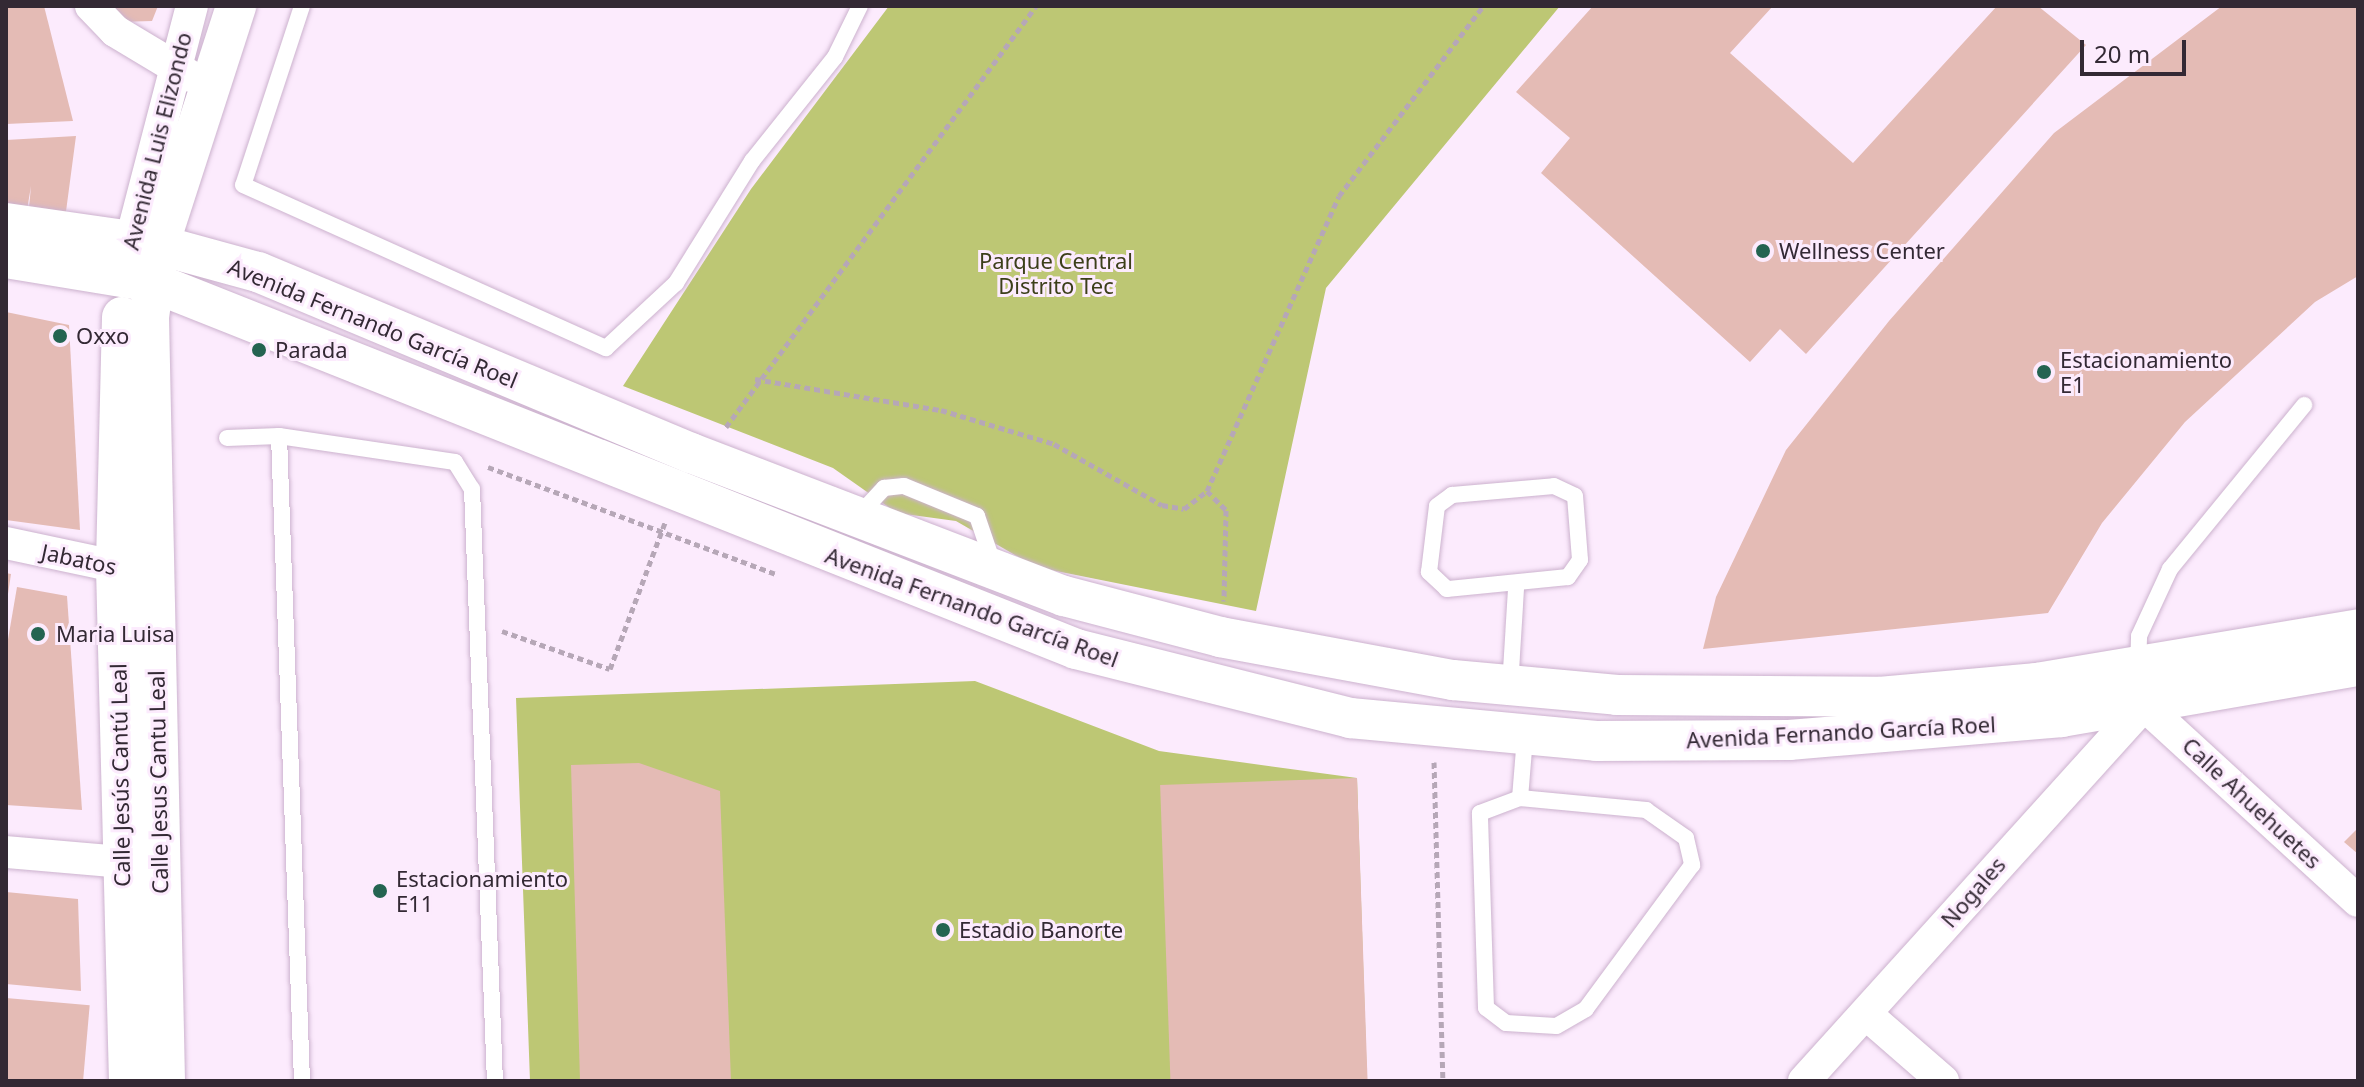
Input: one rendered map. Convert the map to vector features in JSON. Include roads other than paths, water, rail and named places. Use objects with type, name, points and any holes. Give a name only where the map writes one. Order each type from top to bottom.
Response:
[{"type":"street","points":[[91,6],[115,31],[173,68],[211,86]]},
{"type":"street","name":"Avenida Luis Elizondo","points":[[141,261],[173,68],[192,6]]},
{"type":"street","name":"Avenida Luis Elizondo","points":[[141,261],[211,86],[236,6]]},
{"type":"street","points":[[6,223],[141,261]]},
{"type":"street","points":[[6,258],[141,261]]},
{"type":"street","name":"Avenida Fernando García Roel","points":[[141,261],[258,272],[691,453],[995,571],[1220,637],[1510,688],[1879,697],[2141,687],[2358,629]]},
{"type":"street","name":"Avenida Fernando García Roel","points":[[141,261],[675,496],[1076,649],[1200,686],[1433,729],[1525,737],[1789,740],[2141,687],[2358,666]]},
{"type":"street","name":"Calle Jesús Cantú Leal","points":[[129,1081],[141,863],[134,570],[141,261]]},
{"type":"street","name":"Jabatos","points":[[6,543],[134,570]]},
{"type":"street","name":"Calle Ahuehuetes","points":[[2141,687],[2358,901]]},
{"type":"street","name":"Nogales","points":[[1804,1081],[1866,1014],[2141,687]]},
{"type":"street","points":[[6,852],[141,863]]},
{"type":"street","name":"Calle Jesus Cantu Leal","points":[[141,863],[165,1081]]},
{"type":"street","points":[[1866,1014],[1943,1081]]},
{"type":"lane","points":[[302,6],[243,185],[606,348],[676,283],[752,161],[835,57],[860,6]]},
{"type":"lane","points":[[2141,687],[2139,636],[2170,569],[2304,405]]},
{"type":"lane","points":[[279,436],[302,1081]]},
{"type":"lane","points":[[227,438],[279,436],[455,462],[472,489],[495,1081]]},
{"type":"lane","points":[[1554,486],[1575,496],[1580,560],[1568,577],[1516,588],[1447,589],[1429,572],[1437,506],[1452,495],[1554,486]]},
{"type":"lane","points":[[1510,688],[1516,588]]},
{"type":"lane","points":[[1520,798],[1525,737]]},
{"type":"lane","points":[[1520,798],[1646,810],[1686,838],[1692,865],[1586,1009],[1556,1026],[1506,1023],[1486,1008],[1480,813],[1520,798]]},
{"type":"place","name":"Wellness Center","points":[[1763,251]]},
{"type":"place","name":"Oxxo","points":[[60,336]]},
{"type":"place","name":"Parada","points":[[259,350]]},
{"type":"place","name":"Estacionamiento E1","points":[[2044,372]]},
{"type":"place","name":"Maria Luisa","points":[[38,634]]},
{"type":"place","name":"Estacionamiento E11","points":[[380,891]]},
{"type":"place","name":"Estadio Banorte","points":[[943,930]]},
{"type":"park label","name":"Parque Central Distrito Tec","points":[[1056,272]]}]
